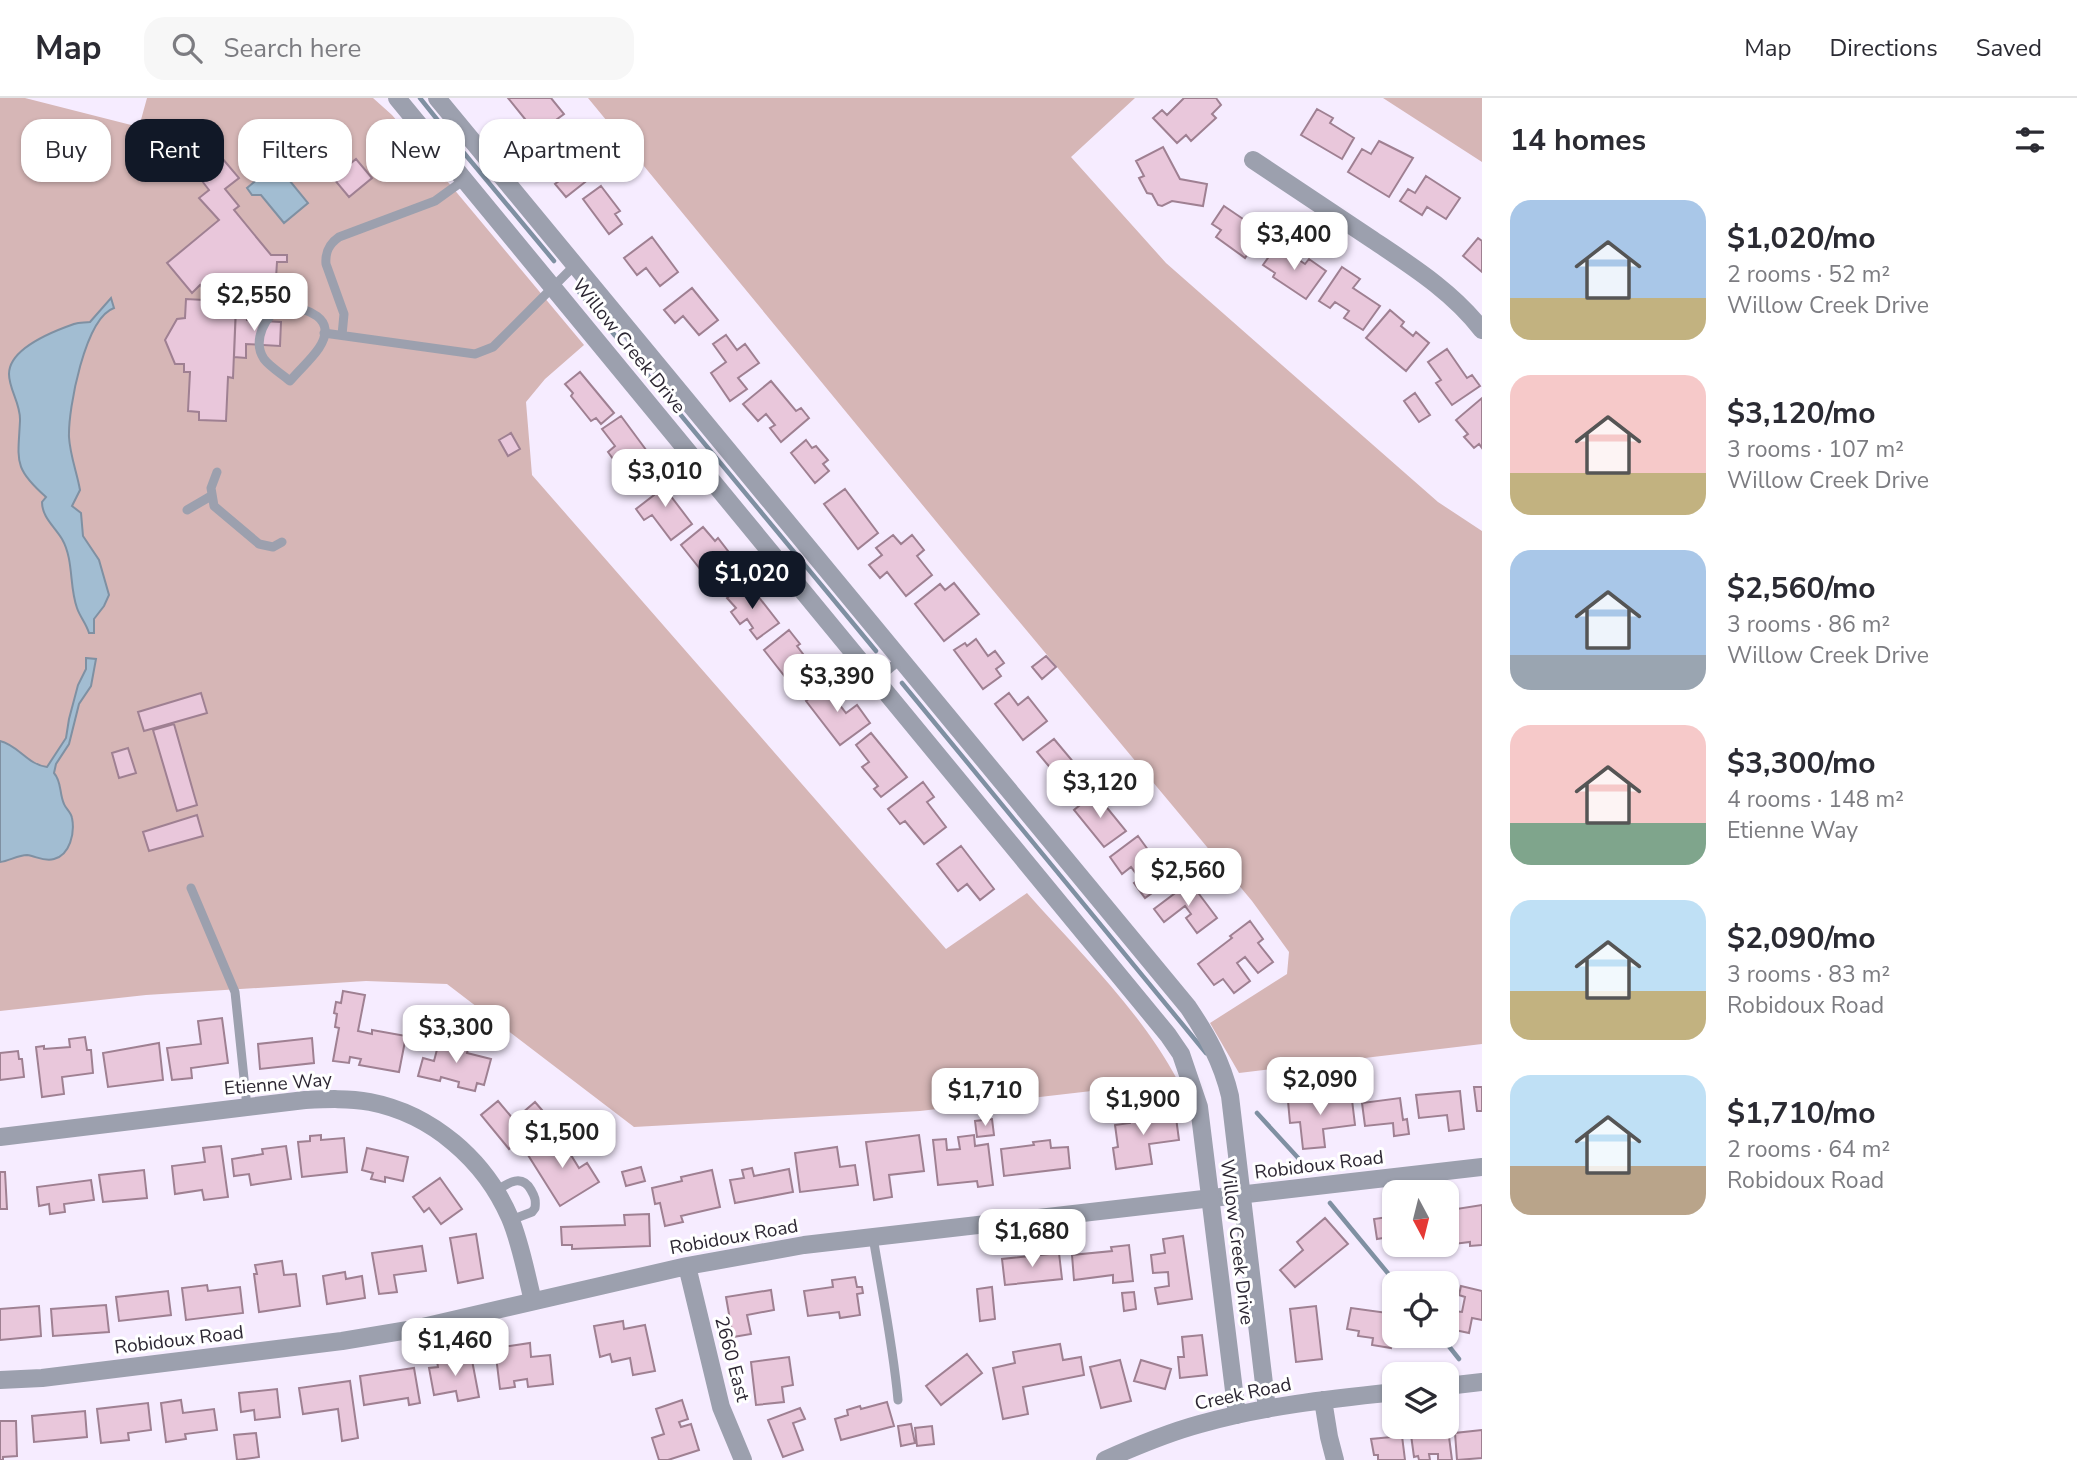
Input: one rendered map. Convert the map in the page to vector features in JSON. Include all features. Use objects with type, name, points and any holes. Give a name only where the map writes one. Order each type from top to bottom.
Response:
[{"type":"street","name":"Willow Creek Drive","points":[[397,98],[414,119]]},
{"type":"street","name":"Willow Creek Drive","points":[[437,98],[1188,1007],[1205,1033],[1221,1065],[1230,1096],[1266,1409]]},
{"type":"street","points":[[1252,160],[1418,270],[1470,314],[1482,330]]},
{"type":"street","name":"Willow Creek Drive","points":[[465,181],[1181,1054],[1199,1107],[1237,1415]]},
{"type":"street","name":"Etienne Way","points":[[0,1137],[337,1098],[369,1102],[402,1111],[449,1139],[471,1158],[496,1191],[511,1220],[533,1301]]},
{"type":"street","name":"Robidoux Road","points":[[0,1380],[42,1378],[342,1341],[414,1329],[687,1266],[804,1245],[1482,1167]]},
{"type":"street","name":"2660 East","points":[[687,1266],[721,1407],[743,1460]]},
{"type":"street","points":[[1459,1385],[1482,1382]]},
{"type":"street","name":"Creek Road","points":[[1105,1460],[1169,1434],[1237,1415],[1323,1400],[1382,1393]]},
{"type":"street","points":[[1323,1400],[1335,1460]]},
{"type":"lane","points":[[342,335],[344,314],[326,264],[328,248],[339,237],[435,201],[461,182]]},
{"type":"lane","points":[[324,333],[475,354],[486,352],[575,265]]},
{"type":"lane","points":[[283,307],[307,309],[319,318],[324,333],[319,347],[290,381],[262,357],[264,324],[274,311],[283,307]]},
{"type":"lane","points":[[216,472],[212,479],[211,496],[214,506],[259,544],[273,547],[282,542]]},
{"type":"lane","points":[[187,510],[211,496]]},
{"type":"lane","points":[[876,680],[901,659]]},
{"type":"lane","points":[[191,888],[235,992],[247,1107]]},
{"type":"lane","points":[[496,1191],[509,1182],[522,1180],[534,1195],[536,1208],[511,1220]]},
{"type":"lane","points":[[873,1237],[886,1322],[893,1349],[898,1400]]},
{"type":"shaded area","points":[[0,98],[25,98],[108,119],[21,119],[21,182],[111,182],[111,120],[125,123],[125,182],[224,182],[224,119],[141,119],[147,98],[373,98],[395,119],[366,119],[366,182],[448,182],[584,345],[545,379],[526,402],[532,475],[946,949],[1027,893],[1127,1006],[1163,1055],[1178,1081],[920,1111],[634,1127],[447,984],[366,981],[146,995],[0,1011]]},
{"type":"shaded area","points":[[588,98],[1135,98],[1071,157],[1166,263],[1438,502],[1482,531],[1482,1044],[1239,1073],[1210,1023],[1287,974],[1289,952],[1252,901],[644,166],[644,119],[605,119]]},
{"type":"shaded area","points":[[1383,98],[1482,98],[1482,162]]},
{"type":"water","points":[[254,182],[291,182],[308,203],[284,223],[261,195],[252,195],[247,188]]},
{"type":"water","points":[[111,298],[114,308],[104,315],[95,328],[80,366],[69,424],[70,444],[80,490],[72,506],[81,513],[83,536],[99,560],[109,595],[94,619],[94,633],[89,633],[75,600],[66,547],[44,512],[42,502],[46,497],[28,479],[20,463],[20,415],[9,374],[16,356],[24,349],[55,331],[76,323],[90,322]]},
{"type":"water","points":[[86,658],[96,659],[91,686],[79,704],[69,744],[56,764],[54,773],[64,804],[72,818],[73,830],[68,848],[59,857],[50,860],[27,855],[0,862],[0,741],[12,746],[34,763],[47,767],[66,738],[78,685],[86,669]]},
{"type":"building","points":[[508,98],[551,98],[564,114],[557,119],[525,119]]},
{"type":"building","points":[[1184,98],[1216,98],[1221,105],[1212,114],[1216,118],[1191,141],[1186,135],[1177,143],[1153,118],[1162,110],[1167,115]]},
{"type":"building","points":[[1317,109],[1333,118],[1330,123],[1354,138],[1342,159],[1301,135]]},
{"type":"building","points":[[1379,141],[1413,158],[1389,197],[1348,172],[1362,149],[1371,154]]},
{"type":"building","points":[[1163,147],[1180,179],[1207,184],[1203,206],[1172,201],[1162,206],[1158,205],[1152,194],[1147,193],[1139,178],[1144,176],[1136,161]]},
{"type":"building","points":[[356,159],[366,171],[367,182],[349,197],[336,182],[352,182],[352,162]]},
{"type":"building","points":[[224,160],[238,177],[225,189],[239,206],[234,210],[271,255],[287,255],[287,262],[277,262],[276,278],[286,278],[286,286],[270,286],[247,304],[236,304],[233,378],[228,377],[226,421],[199,420],[199,412],[188,411],[190,372],[184,372],[184,364],[175,364],[165,340],[177,319],[185,318],[186,299],[204,300],[205,291],[200,285],[192,293],[167,263],[219,220],[199,198],[209,190],[203,182],[224,182]]},
{"type":"building","points":[[1426,176],[1460,198],[1446,219],[1427,207],[1422,215],[1400,201],[1408,189],[1415,193]]},
{"type":"building","points":[[558,182],[585,182],[566,197],[555,184]]},
{"type":"building","points":[[601,186],[620,211],[615,214],[622,224],[609,234],[583,199]]},
{"type":"building","points":[[1224,206],[1249,223],[1256,214],[1276,228],[1260,249],[1254,245],[1245,258],[1216,237],[1221,230],[1212,224]]},
{"type":"building","points":[[652,237],[678,272],[660,286],[646,268],[637,275],[624,258]]},
{"type":"building","points":[[1478,238],[1482,241],[1482,272],[1463,256]]},
{"type":"building","points":[[1277,245],[1305,264],[1309,259],[1326,271],[1306,299],[1273,277],[1275,273],[1263,265]]},
{"type":"building","points":[[1342,267],[1360,279],[1353,288],[1380,306],[1363,330],[1344,318],[1349,311],[1335,302],[1330,308],[1319,301]]},
{"type":"building","points":[[692,288],[718,320],[699,335],[683,316],[675,323],[664,310]]},
{"type":"building","points":[[236,308],[248,308],[247,320],[281,322],[280,346],[246,344],[246,358],[234,357]]},
{"type":"building","points":[[1390,310],[1404,322],[1401,326],[1413,336],[1416,332],[1429,343],[1406,371],[1366,338]]},
{"type":"building","points":[[726,335],[737,350],[745,344],[759,363],[738,378],[747,389],[730,401],[711,373],[726,362],[713,344]]},
{"type":"building","points":[[1447,349],[1467,378],[1472,375],[1480,386],[1452,405],[1436,383],[1441,380],[1428,362]]},
{"type":"building","points":[[580,372],[614,413],[601,424],[596,418],[591,421],[565,384]]},
{"type":"building","points":[[771,381],[796,411],[801,408],[809,418],[781,442],[770,428],[775,425],[766,414],[758,421],[743,404]]},
{"type":"building","points":[[1415,393],[1430,415],[1419,422],[1404,401]]},
{"type":"building","points":[[1482,398],[1482,448],[1479,444],[1474,448],[1464,437],[1468,434],[1456,420]]},
{"type":"building","points":[[621,416],[655,462],[636,475],[623,457],[616,463],[608,452],[615,446],[602,429]]},
{"type":"building","points":[[511,433],[520,449],[508,456],[499,440]]},
{"type":"building","points":[[806,440],[812,448],[816,446],[828,460],[823,464],[829,471],[815,483],[791,453]]},
{"type":"building","points":[[669,475],[680,488],[670,495],[692,524],[671,540],[652,515],[644,520],[636,509],[654,495],[650,490]]},
{"type":"building","points":[[845,489],[878,533],[858,549],[824,504]]},
{"type":"building","points":[[703,527],[715,541],[718,538],[731,555],[728,558],[738,571],[716,589],[681,545]]},
{"type":"building","points":[[893,535],[901,544],[912,535],[924,550],[917,556],[932,575],[906,596],[887,572],[880,578],[869,565],[882,555],[876,548]]},
{"type":"building","points":[[747,582],[779,623],[757,639],[750,630],[753,628],[747,619],[740,624],[731,612],[736,608],[727,598]]},
{"type":"building","points":[[954,583],[979,614],[944,641],[915,604],[940,584],[945,590]]},
{"type":"building","points":[[789,630],[800,644],[797,646],[819,675],[797,692],[764,650]]},
{"type":"building","points":[[976,639],[988,656],[995,651],[1004,663],[996,669],[1001,676],[983,689],[954,650],[965,643],[967,646]]},
{"type":"building","points":[[1046,656],[1056,667],[1042,679],[1032,667]]},
{"type":"building","points":[[831,681],[842,696],[836,700],[846,713],[857,705],[870,723],[840,745],[806,701]]},
{"type":"building","points":[[201,693],[207,713],[144,731],[138,712]]},
{"type":"building","points":[[1009,693],[1018,705],[1028,697],[1047,721],[1023,740],[995,704]]},
{"type":"building","points":[[174,724],[197,805],[177,811],[153,730]]},
{"type":"building","points":[[871,733],[907,777],[881,797],[874,789],[878,786],[862,767],[869,762],[856,745]]},
{"type":"building","points":[[1054,739],[1080,770],[1063,783],[1037,752]]},
{"type":"building","points":[[128,748],[136,773],[119,778],[112,753]]},
{"type":"building","points":[[923,782],[934,797],[927,802],[946,827],[924,844],[905,821],[900,824],[888,809]]},
{"type":"building","points":[[1095,793],[1126,831],[1104,847],[1074,810]]},
{"type":"building","points":[[197,815],[203,836],[149,851],[143,832]]},
{"type":"building","points":[[1138,836],[1170,880],[1145,898],[1134,883],[1140,879],[1131,867],[1122,874],[1110,857]]},
{"type":"building","points":[[961,846],[994,889],[980,900],[967,884],[958,891],[937,864]]},
{"type":"building","points":[[1190,882],[1217,918],[1197,933],[1186,918],[1191,914],[1185,906],[1164,922],[1154,909]]},
{"type":"building","points":[[1250,921],[1263,939],[1258,943],[1273,962],[1258,973],[1245,957],[1237,963],[1250,981],[1234,993],[1223,979],[1214,985],[1198,964]]},
{"type":"building","points":[[343,991],[365,995],[358,1031],[372,1034],[372,1030],[406,1036],[399,1072],[359,1065],[361,1059],[350,1057],[349,1063],[333,1061],[339,1028],[335,1027],[337,1014],[334,1013],[336,1002],[341,1003]]},
{"type":"building","points":[[222,1018],[228,1063],[191,1068],[192,1078],[172,1080],[167,1048],[201,1044],[198,1021]]},
{"type":"building","points":[[85,1037],[87,1050],[91,1050],[93,1073],[62,1077],[64,1094],[42,1097],[36,1047],[70,1047],[69,1039]]},
{"type":"building","points":[[454,1037],[470,1041],[467,1053],[491,1059],[484,1085],[477,1083],[475,1091],[458,1087],[459,1082],[441,1077],[440,1081],[418,1076],[423,1058],[434,1061],[440,1038],[453,1041]]},
{"type":"building","points":[[312,1038],[314,1063],[260,1069],[258,1044]]},
{"type":"building","points":[[159,1043],[163,1080],[108,1087],[103,1053]]},
{"type":"building","points":[[18,1051],[24,1077],[0,1080],[0,1053]]},
{"type":"building","points":[[1474,1087],[1482,1087],[1482,1111],[1477,1111]]},
{"type":"building","points":[[1332,1091],[1333,1102],[1352,1100],[1355,1125],[1323,1129],[1325,1147],[1303,1149],[1300,1122],[1290,1123],[1288,1101],[1318,1097],[1318,1093]]},
{"type":"building","points":[[1460,1091],[1464,1129],[1449,1131],[1447,1115],[1419,1118],[1416,1095]]},
{"type":"building","points":[[1400,1098],[1403,1120],[1407,1119],[1409,1134],[1394,1136],[1393,1123],[1365,1126],[1362,1103]]},
{"type":"building","points":[[498,1101],[514,1120],[535,1102],[548,1117],[509,1149],[481,1115]]},
{"type":"building","points":[[1175,1110],[1179,1140],[1149,1144],[1152,1164],[1116,1169],[1113,1148],[1118,1147],[1115,1125],[1130,1123],[1129,1115]]},
{"type":"building","points":[[992,1119],[994,1135],[977,1137],[975,1121]]},
{"type":"building","points":[[563,1133],[570,1145],[566,1147],[579,1168],[587,1163],[599,1182],[560,1206],[528,1155]]},
{"type":"building","points":[[321,1135],[321,1140],[344,1138],[347,1172],[302,1177],[298,1142],[310,1141],[310,1136]]},
{"type":"building","points":[[919,1135],[924,1171],[889,1175],[892,1197],[874,1200],[866,1142]]},
{"type":"building","points":[[974,1135],[975,1146],[988,1144],[993,1185],[978,1187],[977,1181],[938,1185],[933,1140],[946,1139],[947,1150],[960,1149],[958,1137]]},
{"type":"building","points":[[1050,1140],[1051,1148],[1068,1147],[1070,1168],[1004,1176],[1001,1149]]},
{"type":"building","points":[[221,1146],[228,1197],[204,1200],[202,1190],[175,1194],[172,1166],[205,1162],[203,1148]]},
{"type":"building","points":[[286,1146],[291,1179],[251,1185],[249,1174],[234,1176],[232,1159],[263,1154],[262,1149]]},
{"type":"building","points":[[837,1147],[840,1167],[855,1165],[858,1185],[800,1192],[795,1153]]},
{"type":"building","points":[[367,1148],[408,1157],[403,1181],[385,1177],[385,1182],[371,1179],[373,1173],[362,1170]]},
{"type":"building","points":[[641,1167],[645,1181],[626,1186],[622,1172]]},
{"type":"building","points":[[752,1168],[754,1176],[789,1169],[793,1192],[735,1203],[730,1180],[744,1178],[742,1170]]},
{"type":"building","points":[[144,1170],[147,1198],[103,1202],[99,1175]]},
{"type":"building","points":[[712,1170],[720,1207],[681,1216],[683,1222],[665,1226],[660,1203],[655,1204],[652,1188],[682,1181],[681,1177]]},
{"type":"building","points":[[0,1172],[5,1172],[7,1209],[0,1209]]},
{"type":"building","points":[[440,1178],[462,1209],[441,1224],[429,1208],[424,1212],[413,1197]]},
{"type":"building","points":[[91,1180],[94,1200],[64,1204],[65,1212],[50,1214],[49,1204],[39,1206],[37,1187]]},
{"type":"building","points":[[1482,1205],[1482,1245],[1460,1243],[1460,1208]]},
{"type":"building","points":[[649,1214],[650,1246],[572,1249],[572,1245],[562,1245],[561,1227],[625,1225],[624,1215]]},
{"type":"building","points":[[1325,1218],[1348,1244],[1295,1287],[1280,1270],[1303,1250],[1297,1242]]},
{"type":"building","points":[[1382,1218],[1382,1238],[1377,1239],[1374,1219]]},
{"type":"building","points":[[476,1234],[483,1278],[458,1283],[450,1238]]},
{"type":"building","points":[[1183,1236],[1192,1299],[1158,1304],[1155,1288],[1169,1286],[1168,1272],[1153,1273],[1151,1255],[1165,1253],[1163,1239]]},
{"type":"building","points":[[1129,1245],[1133,1281],[1113,1283],[1113,1275],[1074,1280],[1072,1255],[1112,1251],[1111,1247]]},
{"type":"building","points":[[422,1246],[426,1271],[394,1275],[397,1292],[379,1294],[372,1253]]},
{"type":"building","points":[[1059,1253],[1062,1279],[1005,1285],[1002,1259]]},
{"type":"building","points":[[282,1261],[284,1275],[296,1274],[300,1306],[259,1312],[255,1265]]},
{"type":"building","points":[[345,1272],[346,1279],[362,1276],[365,1298],[327,1304],[323,1276]]},
{"type":"building","points":[[855,1277],[857,1287],[862,1287],[863,1293],[857,1294],[860,1315],[840,1318],[839,1312],[808,1316],[804,1291],[833,1287],[832,1280]]},
{"type":"building","points":[[207,1285],[208,1291],[240,1287],[243,1313],[186,1320],[182,1288]]},
{"type":"building","points":[[1461,1286],[1482,1291],[1482,1320],[1472,1318],[1469,1333],[1459,1331],[1459,1312],[1462,1312],[1465,1297],[1459,1295]]},
{"type":"building","points":[[992,1287],[995,1319],[980,1321],[977,1289]]},
{"type":"building","points":[[771,1290],[774,1310],[747,1315],[751,1334],[733,1337],[726,1297]]},
{"type":"building","points":[[168,1291],[171,1315],[119,1321],[116,1297]]},
{"type":"building","points":[[1134,1292],[1136,1309],[1124,1311],[1122,1293]]},
{"type":"building","points":[[106,1305],[109,1332],[53,1336],[51,1309]]},
{"type":"building","points":[[39,1306],[41,1336],[0,1340],[0,1309]]},
{"type":"building","points":[[1316,1306],[1322,1359],[1296,1362],[1290,1309]]},
{"type":"building","points":[[1351,1308],[1382,1312],[1382,1347],[1372,1345],[1373,1338],[1358,1336],[1359,1331],[1347,1329]]},
{"type":"building","points":[[623,1321],[624,1329],[645,1325],[655,1371],[633,1375],[630,1358],[612,1362],[610,1354],[600,1357],[594,1326]]},
{"type":"building","points":[[1202,1335],[1207,1375],[1180,1378],[1178,1357],[1184,1357],[1182,1337]]},
{"type":"building","points":[[530,1343],[531,1357],[550,1355],[553,1384],[528,1387],[527,1379],[514,1381],[515,1387],[500,1389],[495,1348]]},
{"type":"building","points":[[1060,1344],[1063,1360],[1081,1357],[1084,1375],[1023,1387],[1028,1414],[1003,1419],[993,1368],[1015,1363],[1013,1352]]},
{"type":"building","points":[[967,1354],[982,1373],[941,1405],[926,1386]]},
{"type":"building","points":[[471,1355],[479,1397],[458,1401],[456,1391],[434,1395],[429,1368],[438,1367],[437,1361]]},
{"type":"building","points":[[789,1357],[793,1385],[782,1387],[784,1402],[756,1405],[751,1362]]},
{"type":"building","points":[[1120,1360],[1131,1401],[1101,1408],[1090,1367]]},
{"type":"building","points":[[1141,1360],[1171,1369],[1165,1389],[1134,1381]]},
{"type":"building","points":[[414,1368],[420,1403],[409,1405],[408,1398],[364,1405],[360,1376]]},
{"type":"building","points":[[350,1381],[358,1438],[342,1441],[338,1409],[303,1414],[299,1388]]},
{"type":"building","points":[[277,1389],[280,1417],[255,1420],[254,1410],[241,1412],[239,1393]]},
{"type":"building","points":[[181,1400],[183,1413],[214,1409],[217,1430],[185,1434],[186,1439],[166,1442],[161,1403]]},
{"type":"building","points":[[682,1400],[688,1419],[679,1422],[681,1427],[691,1424],[699,1450],[668,1460],[659,1460],[652,1438],[664,1434],[656,1409]]},
{"type":"building","points":[[887,1402],[894,1426],[841,1440],[835,1419],[848,1415],[847,1410]]},
{"type":"building","points":[[148,1403],[151,1430],[128,1433],[129,1440],[101,1443],[97,1409]]},
{"type":"building","points":[[800,1408],[805,1419],[793,1423],[803,1450],[783,1457],[768,1420]]},
{"type":"building","points":[[85,1411],[87,1437],[34,1442],[32,1416]]},
{"type":"building","points":[[0,1421],[16,1421],[17,1456],[3,1457],[3,1460],[0,1460]]},
{"type":"building","points":[[911,1424],[915,1443],[901,1446],[898,1426]]},
{"type":"building","points":[[932,1426],[934,1444],[917,1446],[915,1428]]},
{"type":"building","points":[[1482,1430],[1482,1458],[1457,1460],[1455,1439],[1459,1439],[1459,1433]]},
{"type":"building","points":[[256,1433],[259,1457],[237,1460],[234,1435]]},
{"type":"building","points":[[1371,1439],[1402,1439],[1405,1460],[1378,1460],[1378,1455],[1374,1455]]},
{"type":"building","points":[[1412,1439],[1449,1439],[1452,1460],[1438,1460],[1438,1454],[1429,1454],[1430,1460],[1414,1457]]},
{"type":"waterway","points":[[420,98],[437,119]]},
{"type":"waterway","points":[[465,154],[554,261]]},
{"type":"waterway","points":[[579,292],[876,651]]},
{"type":"waterway","points":[[902,683],[1206,1053]]},
{"type":"waterway","points":[[1257,1113],[1300,1160]]},
{"type":"waterway","points":[[1330,1203],[1386,1271]]},
{"type":"waterway","points":[[1450,1348],[1459,1359]]}]
